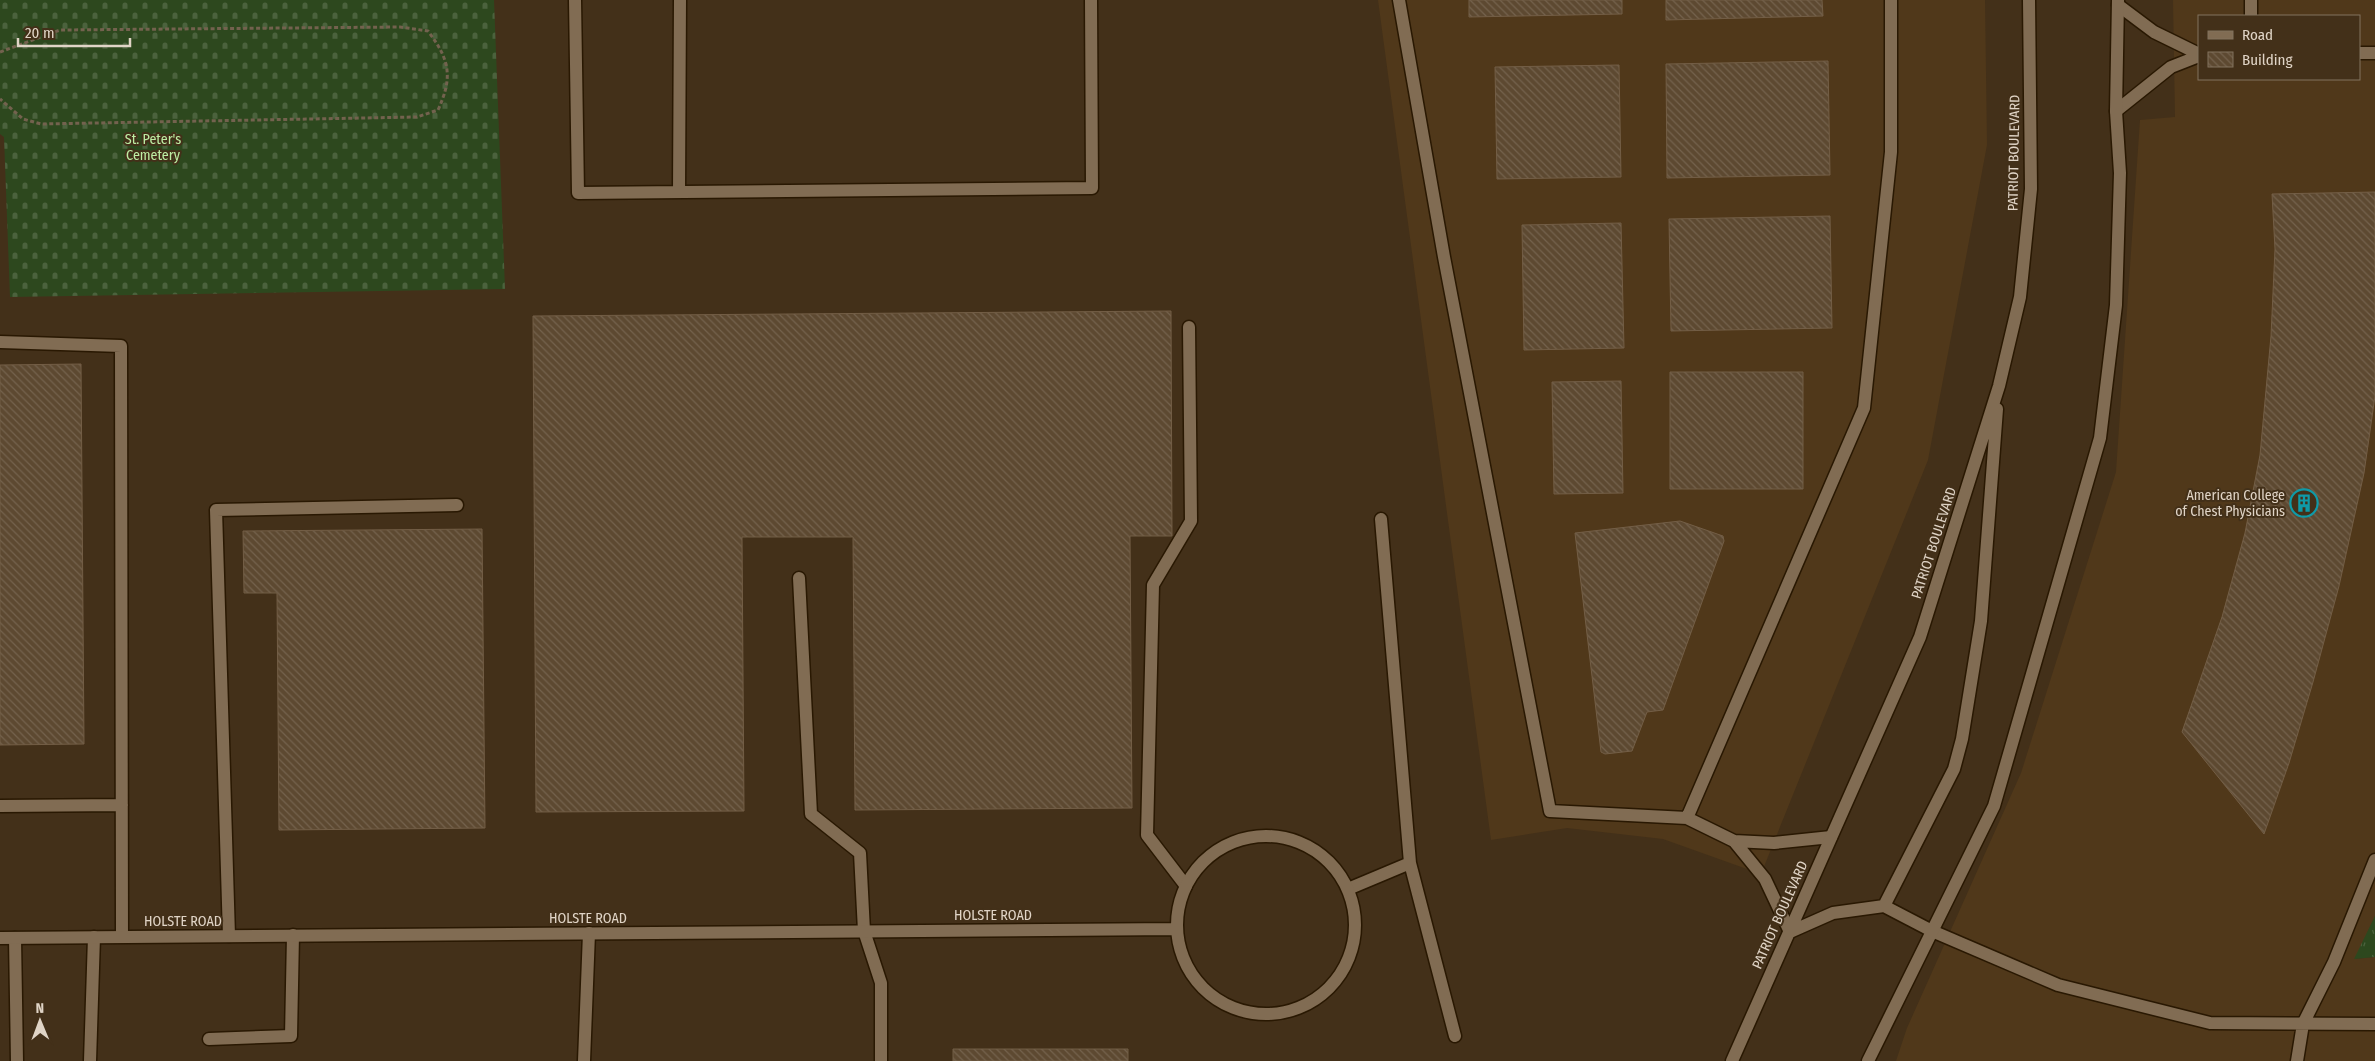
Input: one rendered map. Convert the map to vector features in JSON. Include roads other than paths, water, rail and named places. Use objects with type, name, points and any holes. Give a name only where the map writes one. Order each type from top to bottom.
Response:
[{"type":"main road","points":[[576,0],[578,193],[1092,188],[1091,0]]},
{"type":"main road","points":[[679,192],[680,0]]},
{"type":"main road","points":[[1399,0],[1444,257],[1550,811],[1687,818],[1734,841],[1774,843],[1831,837]]},
{"type":"main road","points":[[1687,818],[1864,408],[1891,152],[1891,0]]},
{"type":"main road","name":"PATRIOT BOULEVARD","points":[[1732,1061],[1920,637],[1999,386],[2020,297],[2031,189],[2029,0]]},
{"type":"main road","points":[[2251,0],[2251,15]]},
{"type":"main road","points":[[2118,2],[2154,32],[2198,54]]},
{"type":"main road","points":[[1868,1061],[1994,806],[2100,438],[2116,305],[2120,173],[2116,111],[2118,2]]},
{"type":"main road","points":[[2360,53],[2375,53]]},
{"type":"main road","points":[[2116,111],[2170,67],[2198,55]]},
{"type":"main road","points":[[1186,886],[1147,835],[1153,585],[1191,521],[1189,327]]},
{"type":"main road","points":[[0,342],[121,346],[122,936]]},
{"type":"main road","points":[[1884,906],[1954,769],[1962,739],[1981,621],[1999,386]]},
{"type":"main road","points":[[229,936],[216,510],[457,505]]},
{"type":"main road","points":[[1381,519],[1410,863],[1455,1036]]},
{"type":"main road","points":[[799,578],[810,814],[860,852],[864,931],[881,984],[880,1061]]},
{"type":"main road","points":[[0,806],[122,805]]},
{"type":"main road","points":[[1254,837],[1283,837],[1310,847],[1333,865],[1348,889],[1356,917],[1354,945],[1343,972],[1324,993],[1300,1008],[1272,1014],[1244,1011],[1217,1000],[1197,981],[1182,956],[1177,928],[1179,907],[1186,886],[1202,862],[1226,846],[1254,837]]},
{"type":"main road","points":[[1734,841],[1765,879],[1790,932],[1833,913],[1884,906],[1932,931],[2058,985],[2210,1023],[2375,1024]]},
{"type":"main road","points":[[2297,1061],[2303,1024],[2334,962],[2375,860]]},
{"type":"main road","points":[[1348,889],[1410,863]]},
{"type":"main road","name":"HOLSTE ROAD","points":[[0,938],[1177,928]]},
{"type":"main road","points":[[584,1061],[589,933]]},
{"type":"main road","points":[[209,1039],[291,1036],[293,935]]},
{"type":"main road","points":[[90,1061],[94,937]]},
{"type":"main road","points":[[15,938],[17,1061]]},
{"type":"place","name":"American College of Chest Physicians","points":[[2304,503]]},
{"type":"park label","name":"St. Peter's Cemetery","points":[[153,148]]}]
